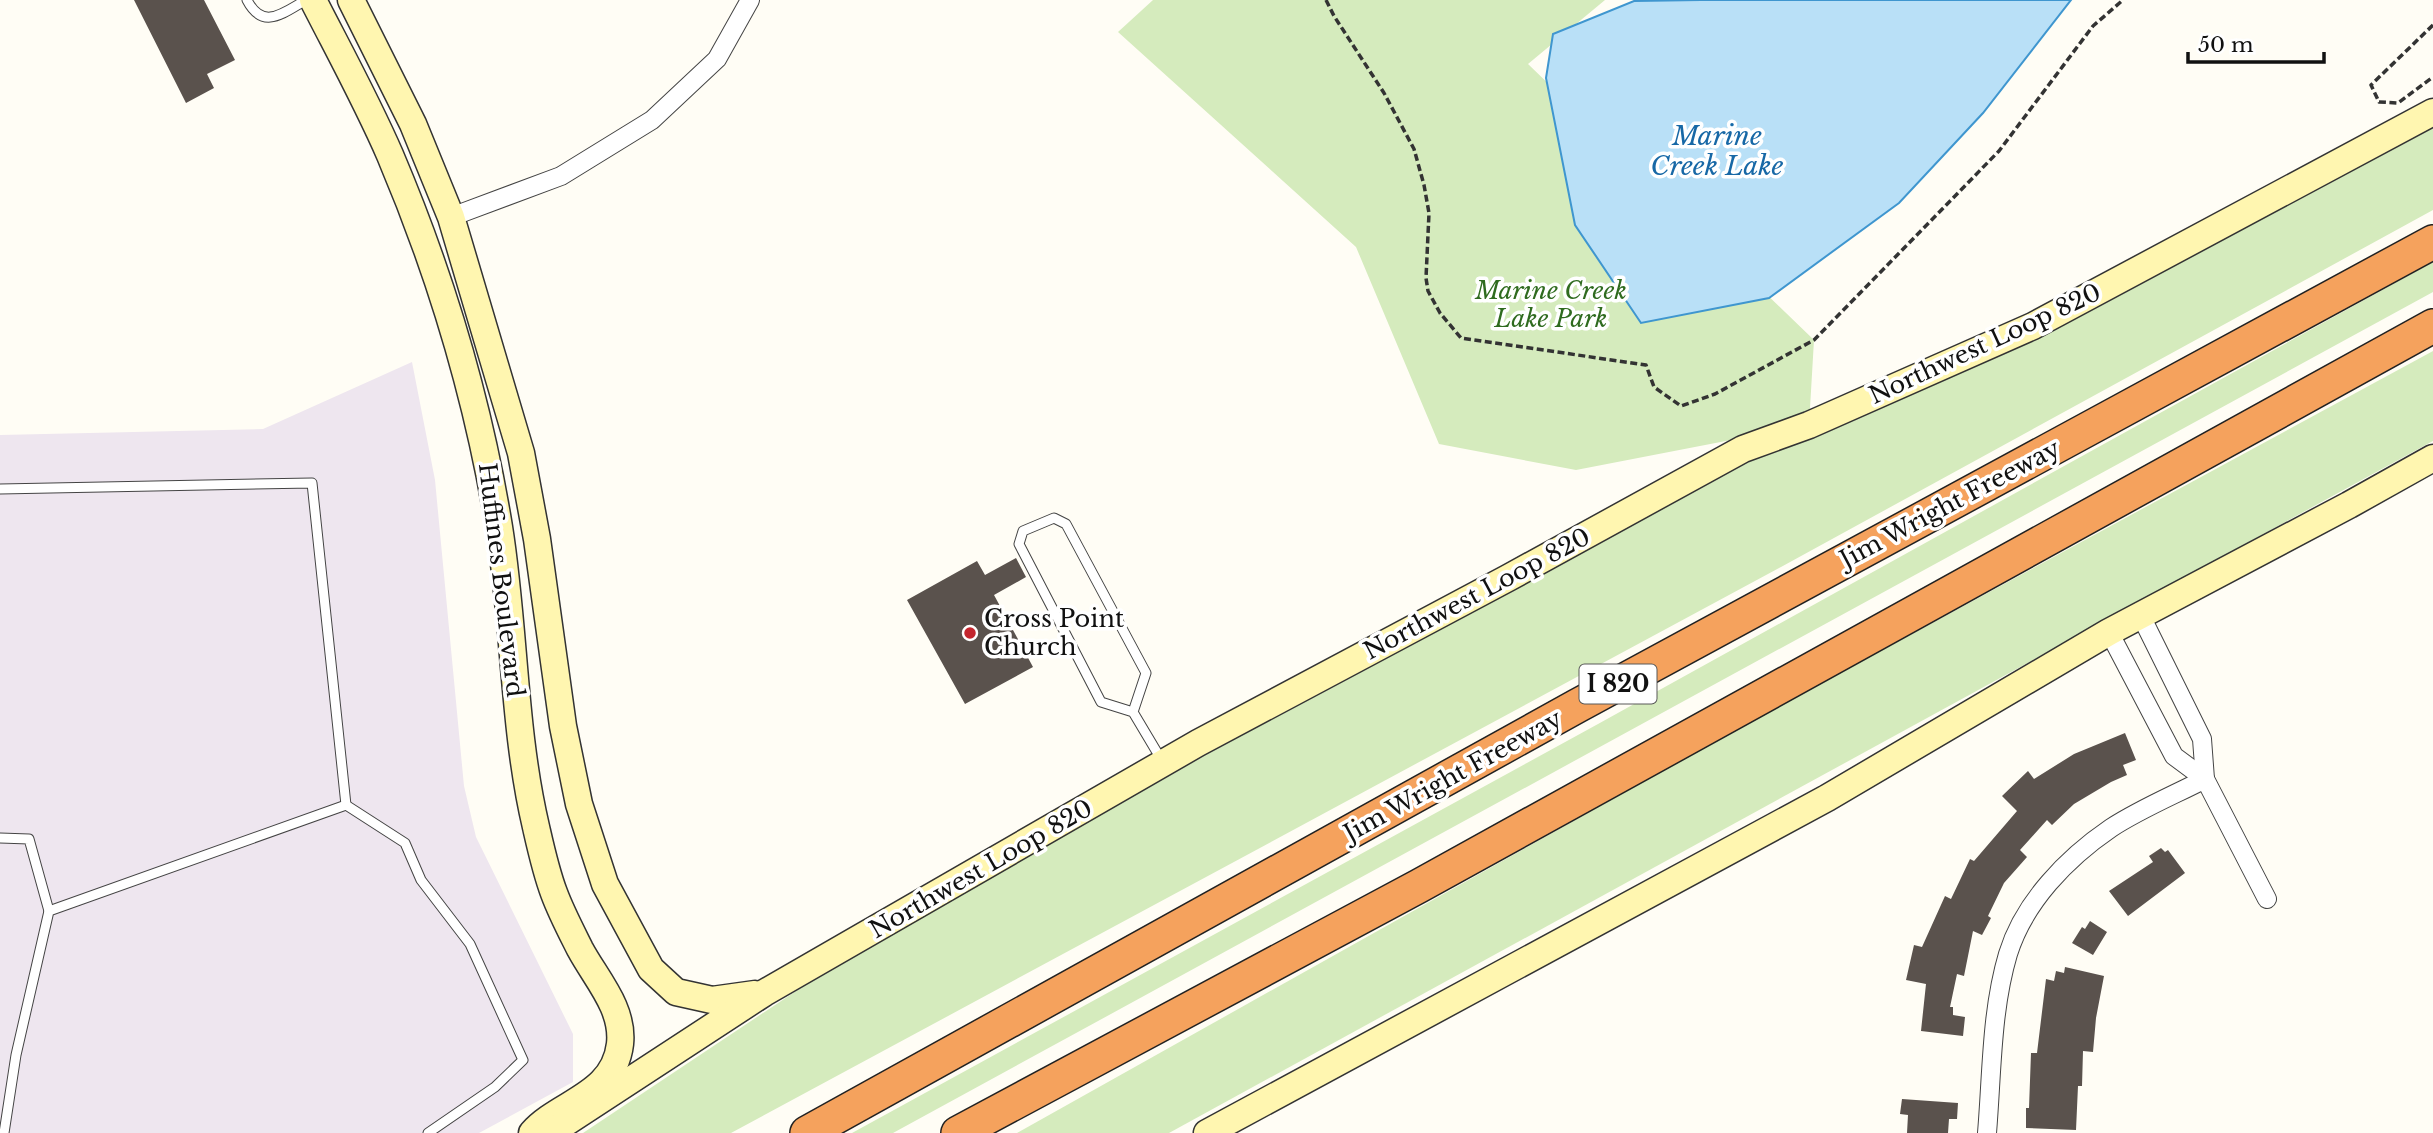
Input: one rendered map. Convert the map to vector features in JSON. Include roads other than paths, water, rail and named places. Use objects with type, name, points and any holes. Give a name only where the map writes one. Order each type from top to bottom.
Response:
[{"type":"highway","name":"Jim Wright Freeway","points":[[807,1133],[1625,680],[2433,242]]},
{"type":"highway","points":[[958,1133],[1419,886],[2433,326]]},
{"type":"main road","name":"Huffines Boulevard","points":[[313,0],[388,151],[420,228],[452,323],[479,419],[500,529],[520,733],[536,827],[554,892],[580,948],[612,1003],[619,1022],[620,1046],[611,1070],[592,1092],[532,1133]]},
{"type":"main road","name":"Huffines Boulevard","points":[[351,0],[413,124],[451,217],[521,453],[537,539],[563,726],[579,804],[606,884],[651,969],[676,992],[712,1000],[764,993]]},
{"type":"main road","name":"Northwest Loop 820","points":[[550,1133],[764,993],[1198,743],[1743,449],[1809,425],[2033,326],[2433,112]]},
{"type":"main road","points":[[420,228],[451,217]]},
{"type":"main road","points":[[1207,1133],[1827,798],[2109,632],[2433,458]]},
{"type":"main road","points":[[520,733],[563,726]]},
{"type":"street","points":[[451,217],[561,176],[652,120],[716,59],[751,0]]},
{"type":"street","points":[[2141,616],[2202,739],[2206,779],[2267,899]]},
{"type":"street","points":[[2109,632],[2174,756],[2206,779]]},
{"type":"street","points":[[1987,1133],[1999,996],[2009,952],[2025,915],[2049,882],[2078,853],[2112,827],[2206,779]]},
{"type":"lane","points":[[247,0],[252,11],[267,18],[277,16],[306,0]]},
{"type":"lane","points":[[0,489],[312,483],[346,806]]},
{"type":"lane","points":[[1133,712],[1146,673],[1066,524],[1054,517],[1023,531],[1019,544],[1101,702],[1133,712],[1164,764]]},
{"type":"lane","points":[[49,911],[346,806]]},
{"type":"lane","points":[[346,806],[405,843],[421,880],[470,944],[523,1060],[495,1087],[429,1133]]},
{"type":"lane","points":[[0,838],[29,839],[49,911],[16,1055],[4,1133]]},
{"type":"water","name":"Marine Creek Lake","points":[[2071,0],[1983,113],[1899,203],[1769,298],[1641,323],[1575,225],[1546,78],[1553,34],[1634,1]]},
{"type":"place","name":"Cross Point Church","points":[[970,633]]},
{"type":"park label","name":"Marine Creek Lake Park","points":[[1551,305]]}]
